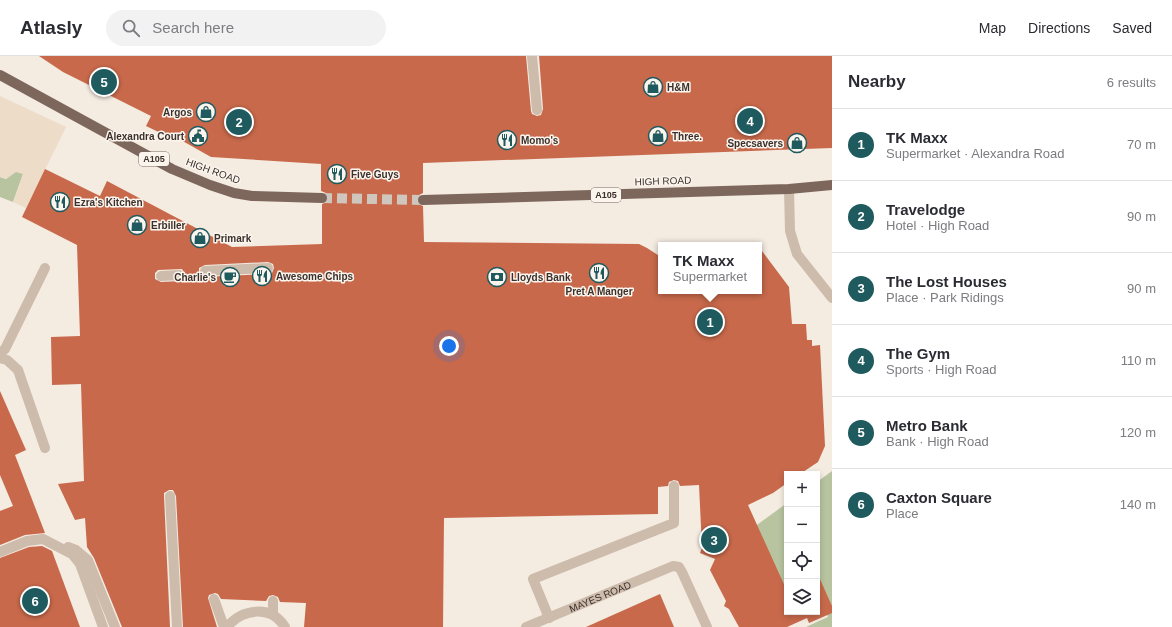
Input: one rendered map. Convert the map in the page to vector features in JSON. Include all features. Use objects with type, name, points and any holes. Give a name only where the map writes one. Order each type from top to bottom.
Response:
[{"type":"main road","name":"HIGH ROAD","points":[[0,75],[172,169],[210,185],[234,193],[252,196],[322,198]]},
{"type":"main road","name":"HIGH ROAD","points":[[423,200],[789,189],[832,185]]},
{"type":"street","points":[[532,56],[537,110]]},
{"type":"street","points":[[789,189],[790,231],[796,254],[832,298]]},
{"type":"street","points":[[0,353],[5,349],[11,338],[45,268]]},
{"type":"street","points":[[205,271],[268,268]]},
{"type":"street","points":[[161,276],[179,275]]},
{"type":"street","points":[[11,338],[12,354],[45,448]]},
{"type":"street","points":[[0,358],[7,360],[18,370]]},
{"type":"street","points":[[549,618],[533,579],[674,523],[674,486]]},
{"type":"street","points":[[170,496],[177,627]]},
{"type":"street","points":[[0,552],[27,541],[43,539],[72,554],[80,564],[103,627]]},
{"type":"street","points":[[54,544],[76,550],[88,560],[115,627]]},
{"type":"street","name":"MAYES ROAD","points":[[526,627],[673,566],[679,568],[682,572],[707,627]]},
{"type":"street","points":[[214,598],[225,626],[244,614],[254,611],[263,611],[273,614],[285,627]]},
{"type":"street","points":[[273,602],[273,614]]},
{"type":"green space","points":[[16,171],[23,174],[13,202],[0,197],[0,177],[6,179]]},
{"type":"green space","points":[[832,471],[832,627],[806,627],[828,617],[820,596],[820,480]]},
{"type":"green space","points":[[784,505],[784,586],[777,590],[750,530]]},
{"type":"shaded area","points":[[0,96],[66,127],[26,208],[13,202],[23,174],[16,172],[6,179],[0,177]]},
{"type":"building","points":[[39,56],[526,56],[531,111],[532,114],[537,116],[541,115],[543,109],[539,56],[832,56],[832,148],[423,163],[423,193],[419,195],[417,200],[418,204],[423,206],[424,242],[639,244],[658,255],[658,294],[762,294],[762,251],[789,287],[792,324],[806,324],[807,340],[812,340],[812,346],[820,345],[825,446],[818,462],[804,471],[784,471],[784,485],[773,493],[748,505],[784,584],[784,615],[820,615],[820,579],[832,606],[832,613],[809,623],[807,618],[787,627],[739,627],[729,609],[724,606],[726,601],[710,570],[715,559],[700,553],[702,548],[699,485],[680,486],[678,481],[674,480],[669,482],[668,486],[658,487],[658,514],[444,518],[443,627],[304,627],[306,603],[280,602],[278,597],[273,595],[269,596],[266,601],[221,599],[218,594],[215,593],[209,595],[208,598],[217,627],[183,627],[176,496],[173,490],[169,490],[164,493],[164,496],[170,627],[122,627],[94,558],[87,547],[85,518],[75,520],[58,484],[84,481],[81,384],[52,385],[51,337],[80,336],[77,245],[22,217],[45,169],[100,196],[107,181],[232,247],[322,244],[322,204],[327,202],[328,198],[326,193],[321,191],[321,164],[211,157],[172,135],[171,138],[146,126],[151,116],[63,72]],"holes":[[[268,262],[273,264],[274,268],[272,273],[268,274],[202,277],[199,272],[199,268],[205,265]],[[182,269],[185,274],[182,281],[161,282],[155,279],[155,273],[158,270]]]},
{"type":"building","points":[[0,391],[26,450],[15,455],[45,533],[25,535],[0,545],[0,511],[13,506],[0,475]]},
{"type":"building","points":[[42,546],[52,551],[80,627],[0,627],[0,558],[29,547]]},
{"type":"building","points":[[660,594],[674,627],[586,627]]},
{"type":"tunnel","points":[[322,198],[423,200]]},
{"type":"place","name":"Metro Bank","points":[[104,82]]},
{"type":"place","name":"H&M","points":[[653,87]]},
{"type":"place","name":"Argos","points":[[206,112]]},
{"type":"place","name":"The Gym","points":[[750,121]]},
{"type":"place","name":"Travelodge","points":[[239,122]]},
{"type":"place","name":"Alexandra Court","points":[[198,136]]},
{"type":"place","name":"Three.","points":[[658,136]]},
{"type":"place","name":"Momo's","points":[[507,140]]},
{"type":"place","name":"Specsavers","points":[[797,143]]},
{"type":"place","name":"Five Guys","points":[[337,174]]},
{"type":"place","name":"Ezra's Kitchen","points":[[60,202]]},
{"type":"place","name":"Erbiller","points":[[137,225]]},
{"type":"place","name":"Primark","points":[[200,238]]},
{"type":"place","name":"Pret A Manger","points":[[599,273]]},
{"type":"place","name":"Awesome Chips","points":[[262,276]]},
{"type":"place","name":"Charlie's","points":[[230,277]]},
{"type":"place","name":"Lloyds Bank","points":[[497,277]]},
{"type":"place","name":"TK Maxx","points":[[710,322]]},
{"type":"place","name":"The Lost Houses","points":[[714,540]]},
{"type":"place","name":"Caxton Square","points":[[35,601]]}]
